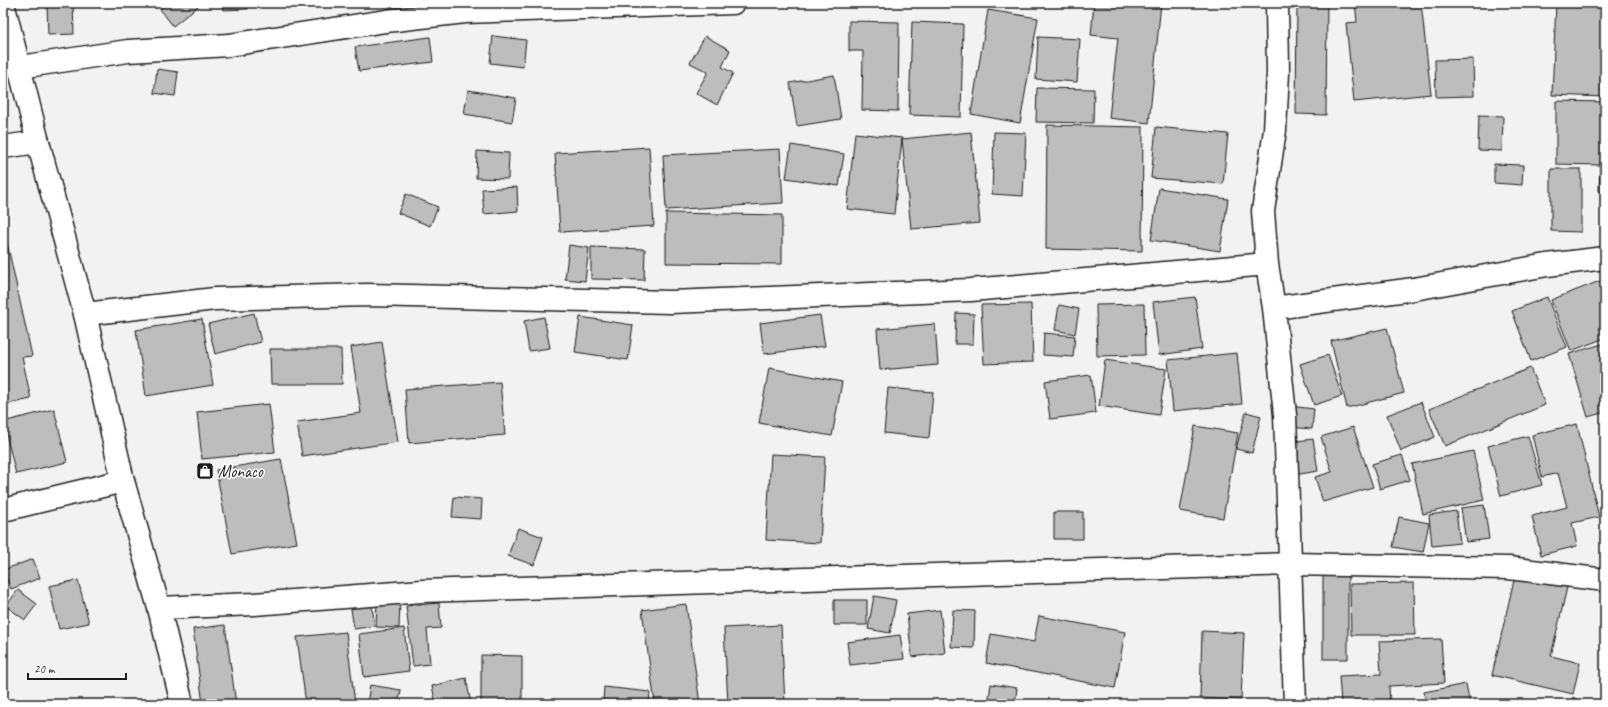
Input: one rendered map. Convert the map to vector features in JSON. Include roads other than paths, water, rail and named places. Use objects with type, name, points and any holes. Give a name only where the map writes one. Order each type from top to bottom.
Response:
[{"type":"street","points":[[3,3],[38,142],[85,314],[123,481],[159,608],[182,704]]},
{"type":"street","points":[[20,67],[128,51],[229,45],[386,21],[465,12],[732,3]]},
{"type":"street","points":[[1278,3],[1278,73],[1275,130],[1263,211],[1267,264],[1274,308],[1285,415],[1295,704]]},
{"type":"street","points":[[3,147],[38,142]]},
{"type":"street","points":[[1274,308],[1414,289],[1547,265],[1605,258]]},
{"type":"street","points":[[85,314],[215,299],[368,295],[671,302],[971,290],[1267,264]]},
{"type":"street","points":[[3,510],[123,481]]},
{"type":"street","points":[[159,608],[254,604],[422,591],[1290,564],[1509,568],[1605,580]]},
{"type":"place","name":"Monaco","points":[[205,471]]}]
